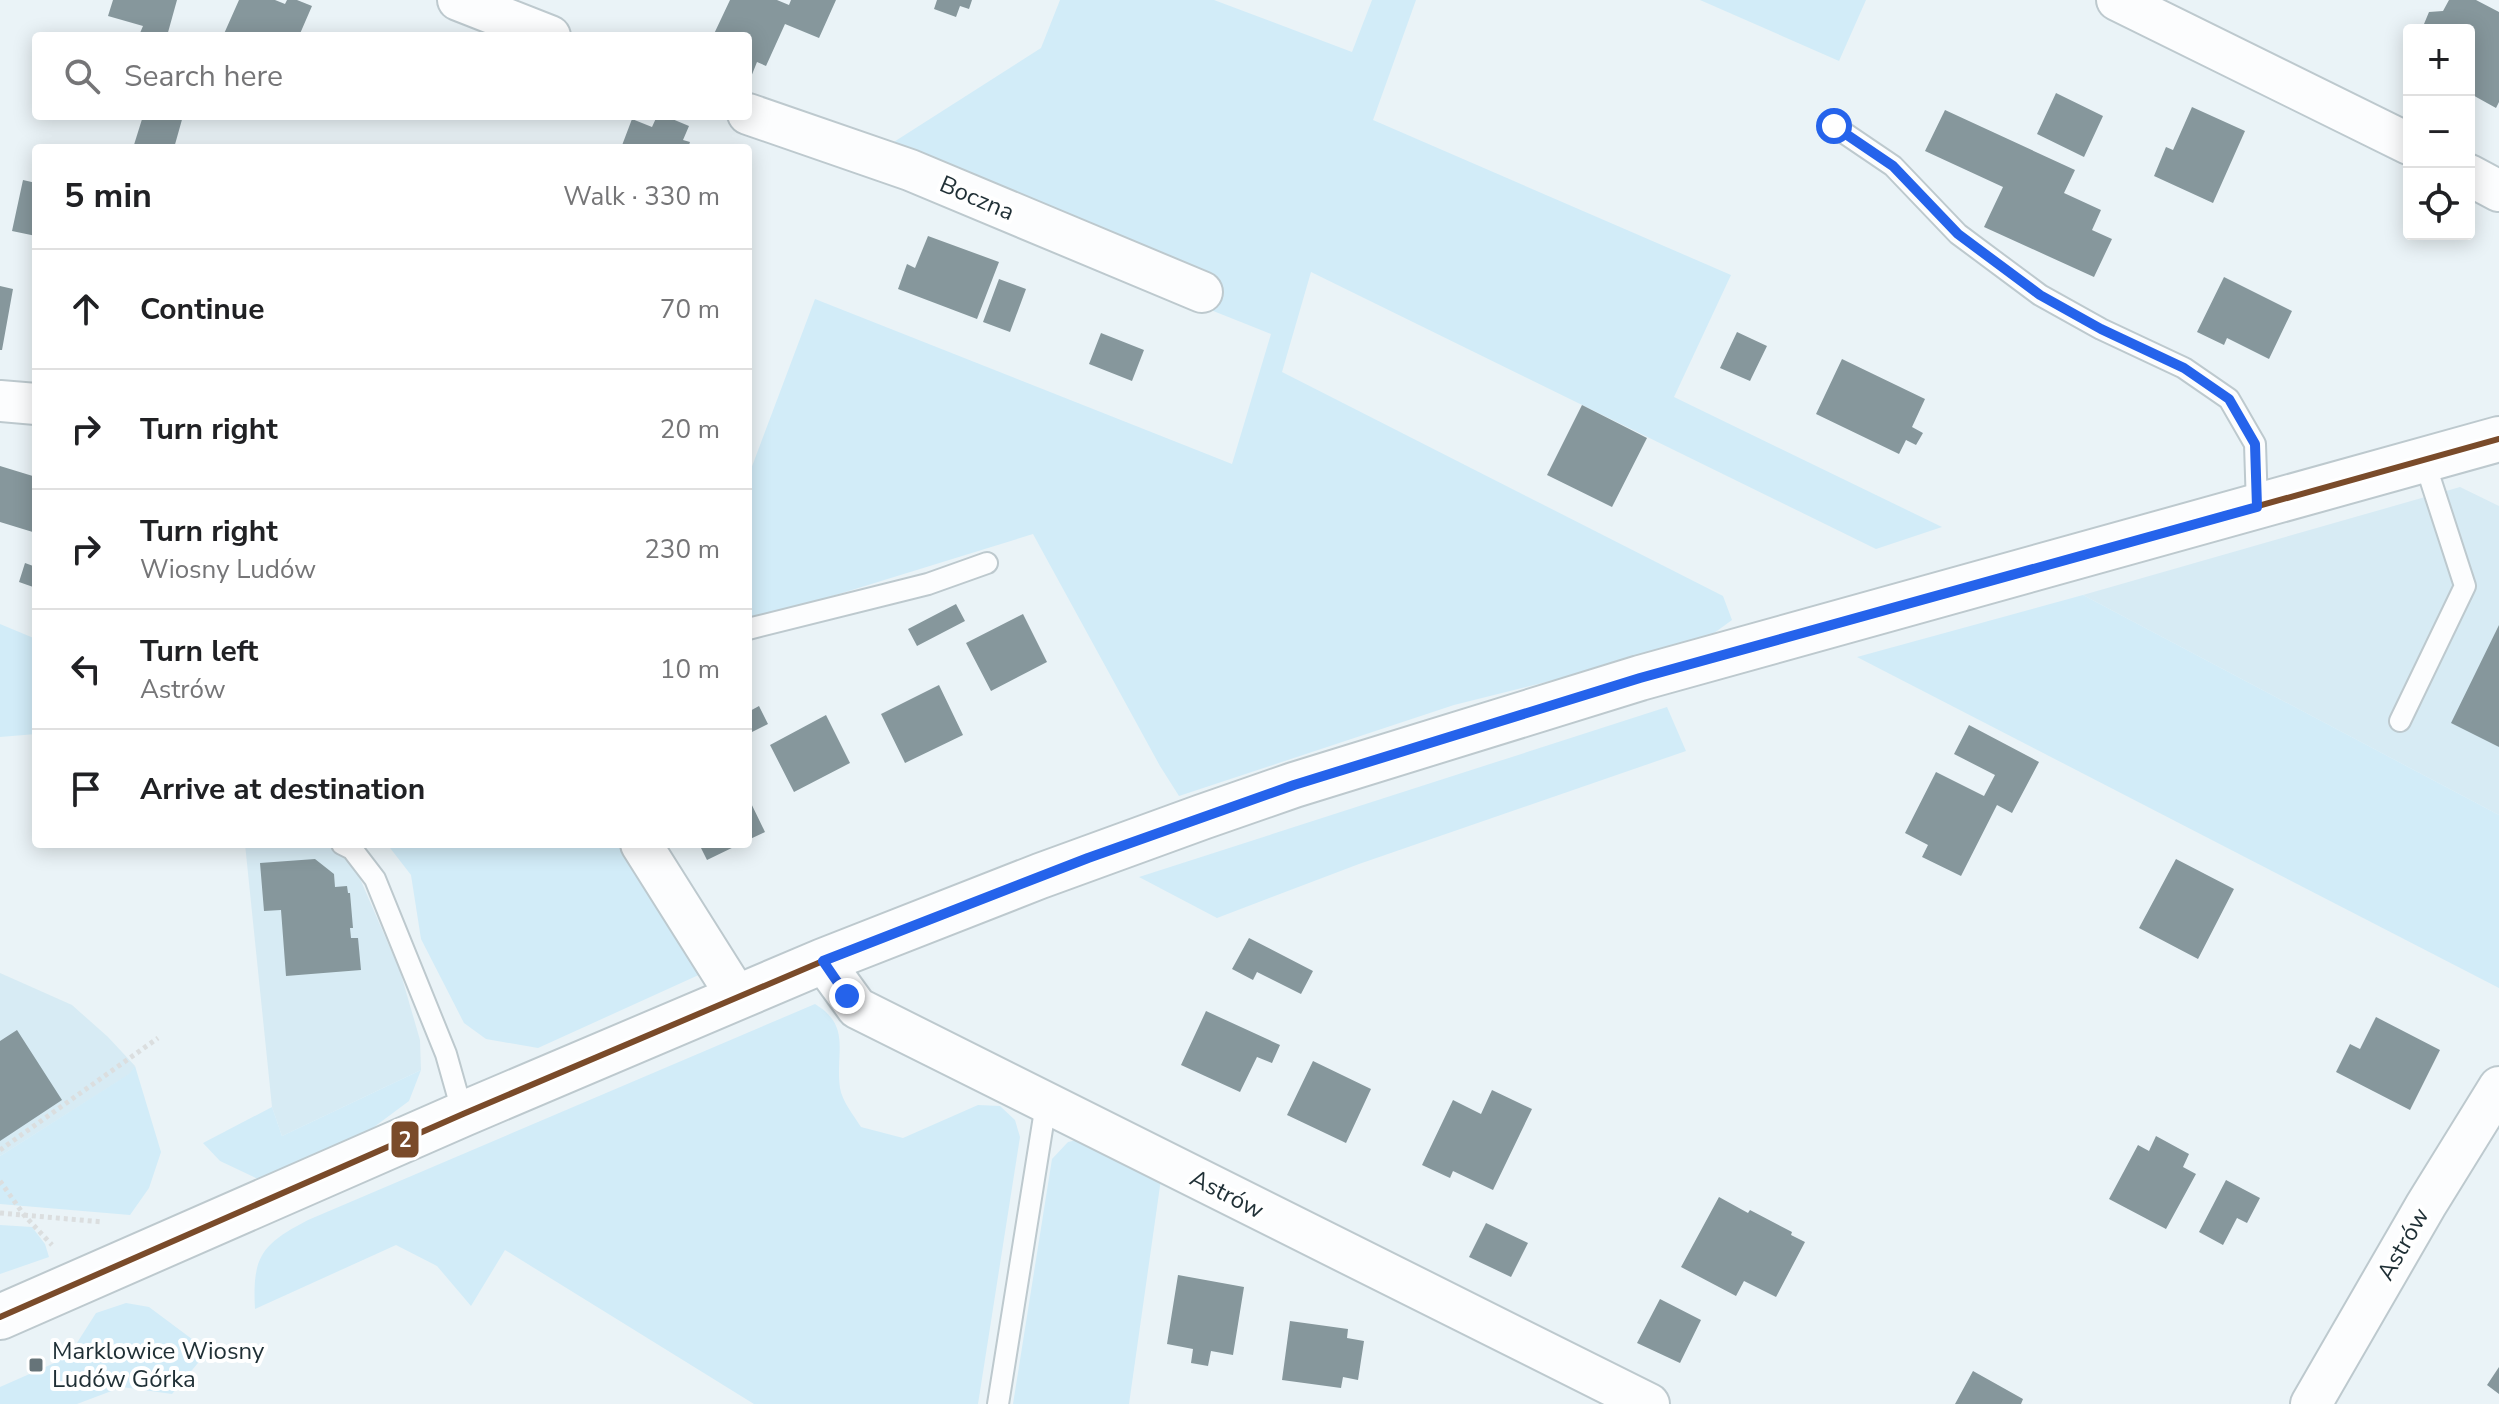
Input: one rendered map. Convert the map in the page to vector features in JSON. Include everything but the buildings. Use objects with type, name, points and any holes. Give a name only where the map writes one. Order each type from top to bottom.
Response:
[{"type":"street","points":[[458,0],[540,32]]},
{"type":"street","points":[[2117,0],[2403,141]]},
{"type":"street","name":"Boczna","points":[[752,115],[910,170],[1202,292]]},
{"type":"street","points":[[2475,178],[2499,191]]},
{"type":"street","points":[[0,401],[32,404]]},
{"type":"street","points":[[0,1317],[463,1114],[823,961],[1088,858],[1294,785],[1640,678],[2499,439]]},
{"type":"street","points":[[644,848],[738,998]]},
{"type":"street","name":"Astrów","points":[[823,961],[857,1008],[1649,1404]]},
{"type":"street","name":"Astrów","points":[[2311,1404],[2426,1205],[2499,1087]]},
{"type":"lane","points":[[1834,126],[1893,166],[1958,234],[2040,295],[2101,329],[2184,368],[2229,399],[2255,444],[2257,507]]},
{"type":"lane","points":[[2400,721],[2465,586],[2424,460]]},
{"type":"lane","points":[[752,628],[928,584],[987,563]]},
{"type":"lane","points":[[350,848],[375,879],[446,1054],[463,1114]]},
{"type":"lane","points":[[998,1404],[1046,1104]]},
{"type":"path","points":[[0,1150],[158,1038]]},
{"type":"path","points":[[0,1181],[24,1215],[54,1246]]},
{"type":"path","points":[[0,1213],[115,1223]]},
{"type":"shaded area","points":[[1060,0],[1214,0],[1352,52],[1372,0],[1416,0],[1373,120],[1731,275],[1674,397],[1942,527],[1876,549],[1311,272],[1282,372],[1723,596],[1732,620],[1699,644],[1454,705],[1179,796],[1033,534],[752,621],[752,466],[815,299],[1232,464],[1271,334],[867,173],[875,154],[1041,48]]},
{"type":"shaded area","points":[[1700,0],[1866,0],[1839,61]]},
{"type":"shaded area","points":[[2460,487],[2499,506],[2499,815],[2083,595]]},
{"type":"shaded area","points":[[2083,595],[2499,815],[2499,988],[1857,657]]},
{"type":"shaded area","points":[[0,624],[32,637],[32,734],[0,737]]},
{"type":"shaded area","points":[[1667,707],[1686,751],[1359,864],[1217,918],[1139,877]]},
{"type":"shaded area","points":[[245,848],[347,848],[400,971],[420,1040],[421,1070],[282,1136],[272,1107]]},
{"type":"shaded area","points":[[390,848],[625,848],[703,973],[538,1048],[486,1039],[464,1023],[421,939],[411,875]]},
{"type":"shaded area","points":[[0,973],[72,1005],[135,1066],[130,1074],[0,1156]]},
{"type":"shaded area","points":[[815,1004],[834,1021],[838,1031],[841,1093],[861,1127],[903,1138],[978,1105],[1000,1106],[1015,1120],[1020,1137],[978,1404],[754,1404],[505,1250],[471,1306],[437,1266],[396,1245],[255,1309],[256,1276],[263,1254],[280,1237],[308,1220]]},
{"type":"shaded area","points":[[135,1066],[161,1152],[149,1188],[130,1215],[0,1204],[0,1156],[129,1074]]},
{"type":"shaded area","points":[[421,1070],[409,1101],[370,1130],[260,1180],[220,1161],[203,1143],[272,1107],[282,1136]]},
{"type":"shaded area","points":[[1090,1137],[1162,1172],[1129,1404],[1013,1404],[1052,1159],[1068,1142]]},
{"type":"shaded area","points":[[0,1225],[32,1227],[45,1244],[49,1257],[0,1274]]},
{"type":"shaded area","points":[[126,1303],[149,1307],[208,1351],[172,1394],[122,1387],[77,1404],[0,1404],[0,1387],[68,1357],[96,1313]]},
{"type":"transit line","name":"2","points":[[0,1317],[463,1114],[823,961],[1202,817],[1294,785],[1640,678],[2499,439]]},
{"type":"place","name":"Marklowice Wiosny Ludów Górka","points":[[36,1365]]},
{"type":"route","points":[[847,996],[823,961],[1088,858],[1294,785],[1640,678],[2257,507],[2255,444],[2229,399],[2184,368],[2101,329],[2040,295],[1958,234],[1893,166],[1834,126]]}]
